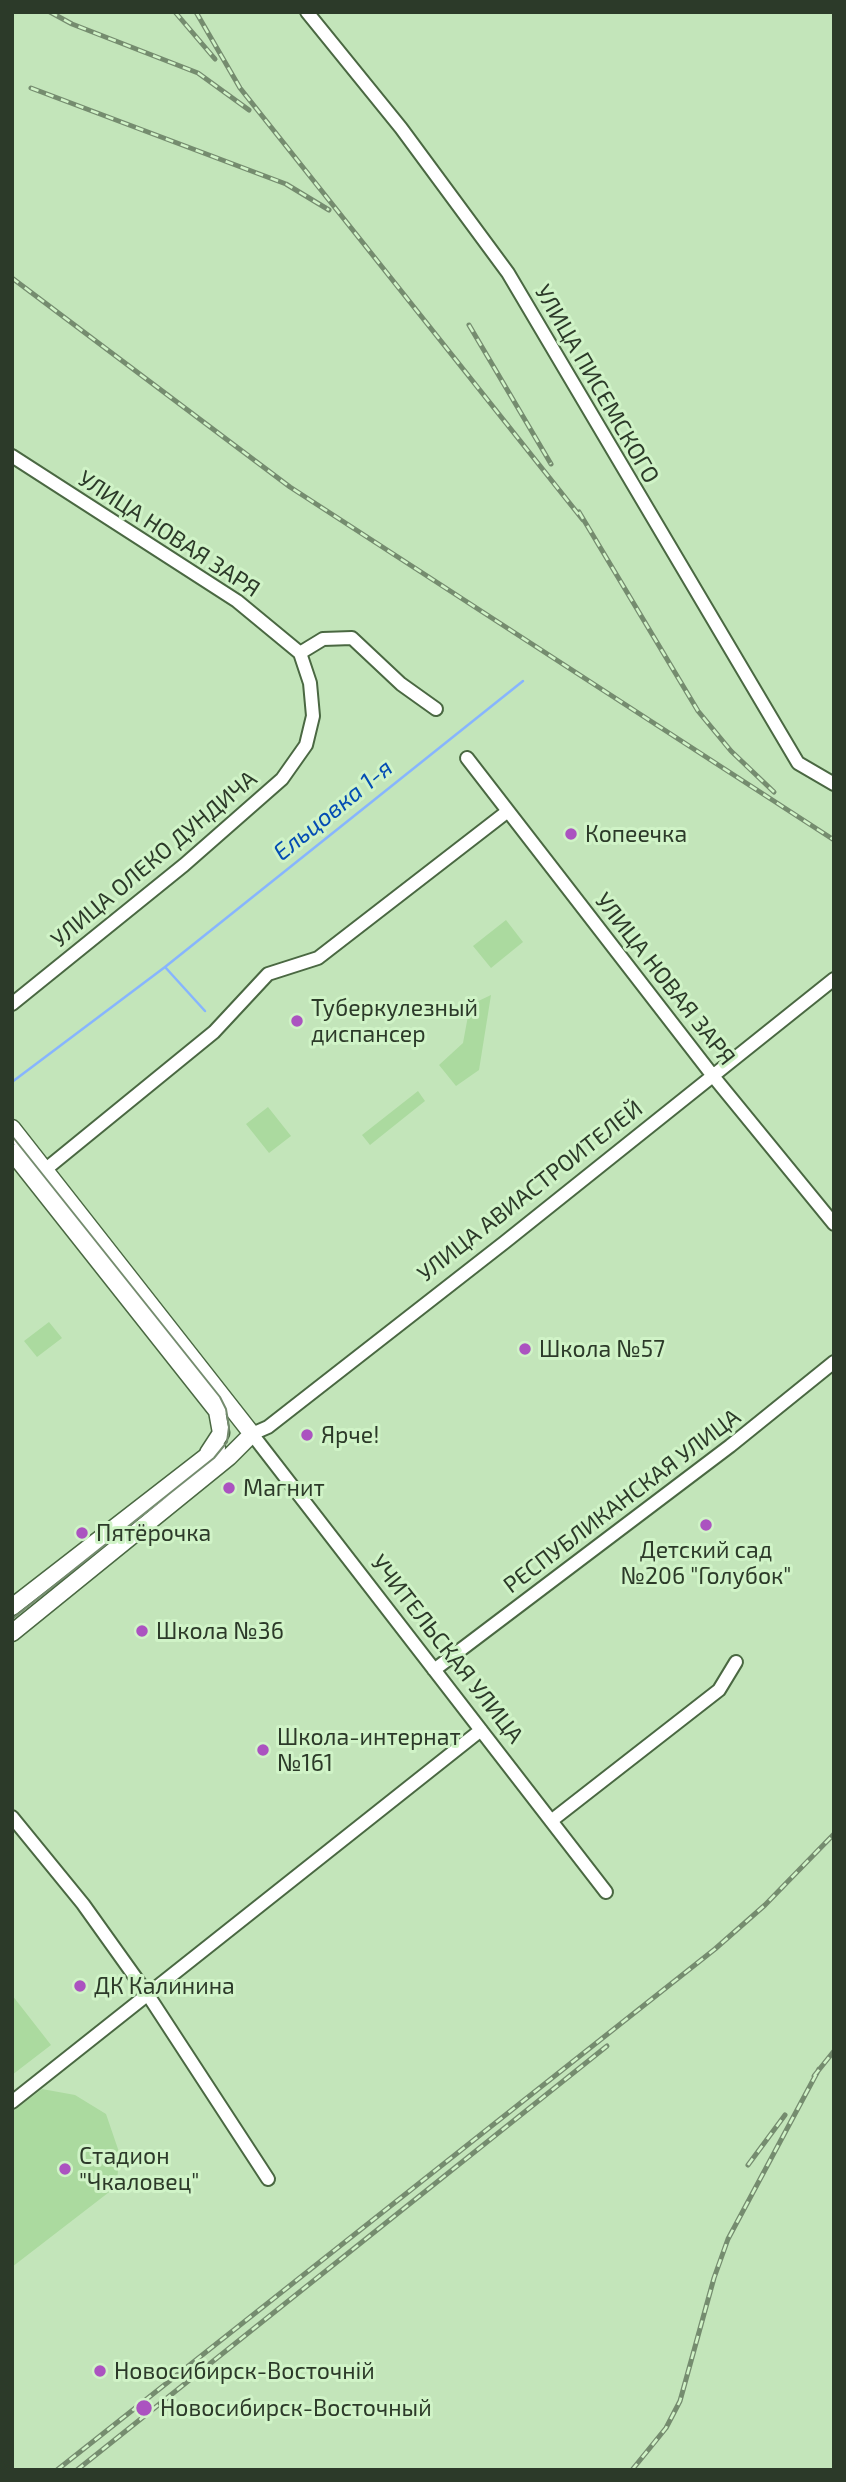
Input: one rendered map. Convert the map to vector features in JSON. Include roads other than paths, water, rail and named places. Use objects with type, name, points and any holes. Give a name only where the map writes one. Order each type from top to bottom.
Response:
[{"type":"main road","name":"УЧИТЕЛЬСКАЯ УЛИЦА","points":[[12,1128],[251,1434]]},
{"type":"main road","points":[[12,1152],[217,1411],[221,1420],[220,1437],[208,1453]]},
{"type":"main road","name":"УЧИТЕЛЬСКАЯ УЛИЦА","points":[[221,1420],[229,1427],[251,1434]]},
{"type":"main road","name":"УЛИЦА АВИАСТРОИТЕЛЕЙ","points":[[12,1607],[208,1453],[251,1434]]},
{"type":"main road","name":"УЛИЦА АВИАСТРОИТЕЛЕЙ","points":[[12,1633],[229,1457],[251,1434]]},
{"type":"street","name":"УЛИЦА ПИСЕМСКОГО","points":[[307,12],[401,128],[508,273],[798,763],[834,784]]},
{"type":"street","name":"УЛИЦА НОВАЯ ЗАРЯ","points":[[12,456],[237,601],[300,653]]},
{"type":"street","points":[[300,653],[323,639],[352,638],[401,684],[436,709]]},
{"type":"street","name":"УЛИЦА ОЛЕКО ДУНДИЧА","points":[[12,1003],[181,868],[282,779],[306,745],[313,716],[310,684],[300,653]]},
{"type":"street","name":"УЛИЦА НОВАЯ ЗАРЯ","points":[[467,758],[713,1076],[834,1224]]},
{"type":"street","points":[[46,1169],[214,1032],[268,974],[318,958],[509,811]]},
{"type":"street","name":"УЛИЦА АВИАСТРОИТЕЛЕЙ","points":[[251,1434],[268,1427],[834,979]]},
{"type":"street","name":"РЕСПУБЛИКАНСКАЯ УЛИЦА","points":[[435,1670],[711,1461],[834,1362]]},
{"type":"street","name":"УЧИТЕЛЬСКАЯ УЛИЦА","points":[[251,1434],[606,1892]]},
{"type":"street","points":[[551,1821],[719,1690],[736,1662]]},
{"type":"street","points":[[12,2102],[481,1730]]},
{"type":"street","points":[[12,1817],[83,1904],[148,1996],[268,2179]]},
{"type":"waterway","name":"Ельцовка 1-я","points":[[165,967],[523,681]]},
{"type":"waterway","name":"Ельцовка 1-я","points":[[12,1082],[165,967],[205,1011]]},
{"type":"tram line","points":[[12,1136],[220,1397],[226,1409],[229,1427],[227,1442],[214,1458],[12,1619]]},
{"type":"railway","points":[[50,12],[72,24],[198,73],[249,110]]},
{"type":"railway","points":[[175,12],[215,59]]},
{"type":"railway","points":[[196,12],[240,88],[583,520]]},
{"type":"railway","points":[[31,88],[286,184],[329,210]]},
{"type":"railway","points":[[12,278],[290,487],[834,840]]},
{"type":"railway","points":[[469,325],[551,464]]},
{"type":"railway","points":[[579,512],[698,711],[731,751],[774,792]]},
{"type":"railway","points":[[57,2470],[715,1949],[765,1905],[834,1834]]},
{"type":"railway","points":[[77,2470],[607,2046]]},
{"type":"railway","points":[[814,2076],[834,2051]]},
{"type":"railway","points":[[632,2470],[666,2428],[680,2401],[714,2278],[728,2239],[819,2069]]},
{"type":"railway","points":[[748,2165],[785,2115]]},
{"type":"place","name":"Копеечка","points":[[571,834]]},
{"type":"place","name":"Туберкулезный диспансер","points":[[297,1021]]},
{"type":"place","name":"Школа №57","points":[[525,1349]]},
{"type":"place","name":"Ярче!","points":[[307,1435]]},
{"type":"place","name":"Магнит","points":[[229,1488]]},
{"type":"place","name":"Детский сад №206 \"Голубок\"","points":[[706,1525]]},
{"type":"place","name":"Пятёрочка","points":[[82,1533]]},
{"type":"place","name":"Школа №36","points":[[142,1631]]},
{"type":"place","name":"Школа-интернат №161","points":[[263,1750]]},
{"type":"place","name":"ДК Калинина","points":[[80,1986]]},
{"type":"place","name":"Стадион \"Чкаловец\"","points":[[65,2169]]},
{"type":"place","name":"Новосибирск-Восточній","points":[[100,2371]]},
{"type":"place","name":"Новосибирск-Восточный","points":[[144,2408]]}]
